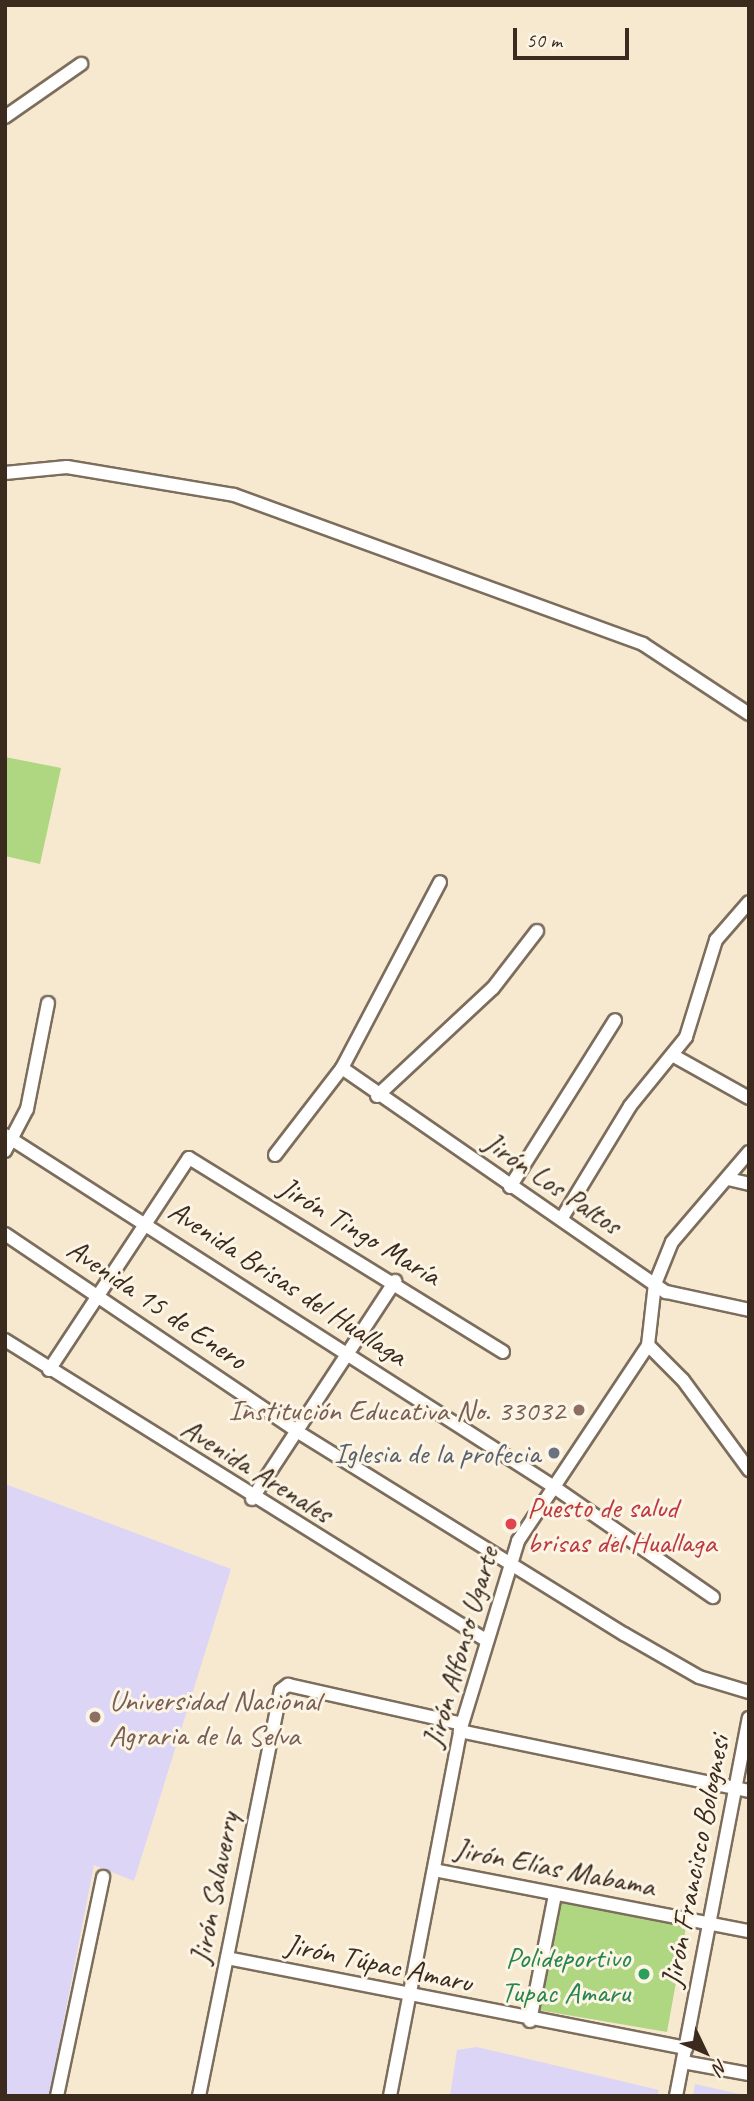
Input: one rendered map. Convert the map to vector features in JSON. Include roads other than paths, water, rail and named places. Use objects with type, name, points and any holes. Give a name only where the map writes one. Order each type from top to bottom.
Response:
[{"type":"street","points":[[5,117],[81,64]]},
{"type":"street","points":[[5,473],[66,467],[234,495],[643,644],[749,714]]},
{"type":"street","points":[[275,1155],[342,1068],[440,882]]},
{"type":"street","points":[[562,1219],[630,1106],[674,1056],[716,940],[749,902]]},
{"type":"street","points":[[377,1096],[494,988],[537,931]]},
{"type":"street","points":[[8,1142],[27,1109],[48,1003]]},
{"type":"street","points":[[510,1187],[615,1020]]},
{"type":"street","points":[[674,1056],[749,1098]]},
{"type":"street","name":"Jirón Los Paltos","points":[[342,1068],[377,1096],[655,1284],[749,1310]]},
{"type":"street","name":"Avenida Brisas del Huallaga","points":[[8,1142],[145,1223],[551,1485],[713,1597]]},
{"type":"street","name":"Jirón Alfonso Ugarte","points":[[390,2096],[461,1728],[484,1639],[511,1560],[551,1485],[648,1345],[655,1284],[672,1242],[749,1152]]},
{"type":"street","name":"Jirón Tingo María","points":[[145,1223],[189,1158],[395,1281],[503,1352]]},
{"type":"street","points":[[728,1179],[749,1184]]},
{"type":"street","points":[[49,1370],[145,1223]]},
{"type":"street","name":"Avenida 15 de Enero","points":[[5,1234],[97,1293],[298,1432],[699,1677],[749,1692]]},
{"type":"street","points":[[251,1499],[298,1432],[395,1281]]},
{"type":"street","name":"Avenida Arenales","points":[[5,1340],[251,1499],[484,1639]]},
{"type":"street","points":[[648,1345],[683,1380],[749,1470]]},
{"type":"street","name":"Jirón Salaverry","points":[[199,2096],[281,1690],[288,1685],[461,1728]]},
{"type":"street","name":"Jirón Francisco Bolognesi","points":[[676,2096],[711,1924],[743,1789],[749,1718]]},
{"type":"street","points":[[461,1728],[743,1789]]},
{"type":"street","name":"Jirón Elías Mabama","points":[[434,1870],[749,1931]]},
{"type":"street","points":[[57,2096],[103,1877]]},
{"type":"street","points":[[530,2021],[555,1895]]},
{"type":"street","name":"Jirón Túpac Amaru","points":[[227,1958],[530,2021],[686,2048]]},
{"type":"street","points":[[683,2062],[749,2074]]},
{"type":"place","name":"Institución Educativa No. 33032","points":[[579,1410]]},
{"type":"place","name":"Iglesia de la profecia","points":[[554,1453]]},
{"type":"place","name":"Puesto de salud brisas del Huallaga","points":[[511,1524]]},
{"type":"place","name":"Universidad Nacional Agraria de la Selva","points":[[95,1717]]},
{"type":"place","name":"Polideportivo Tupac Amaru","points":[[644,1974]]}]
